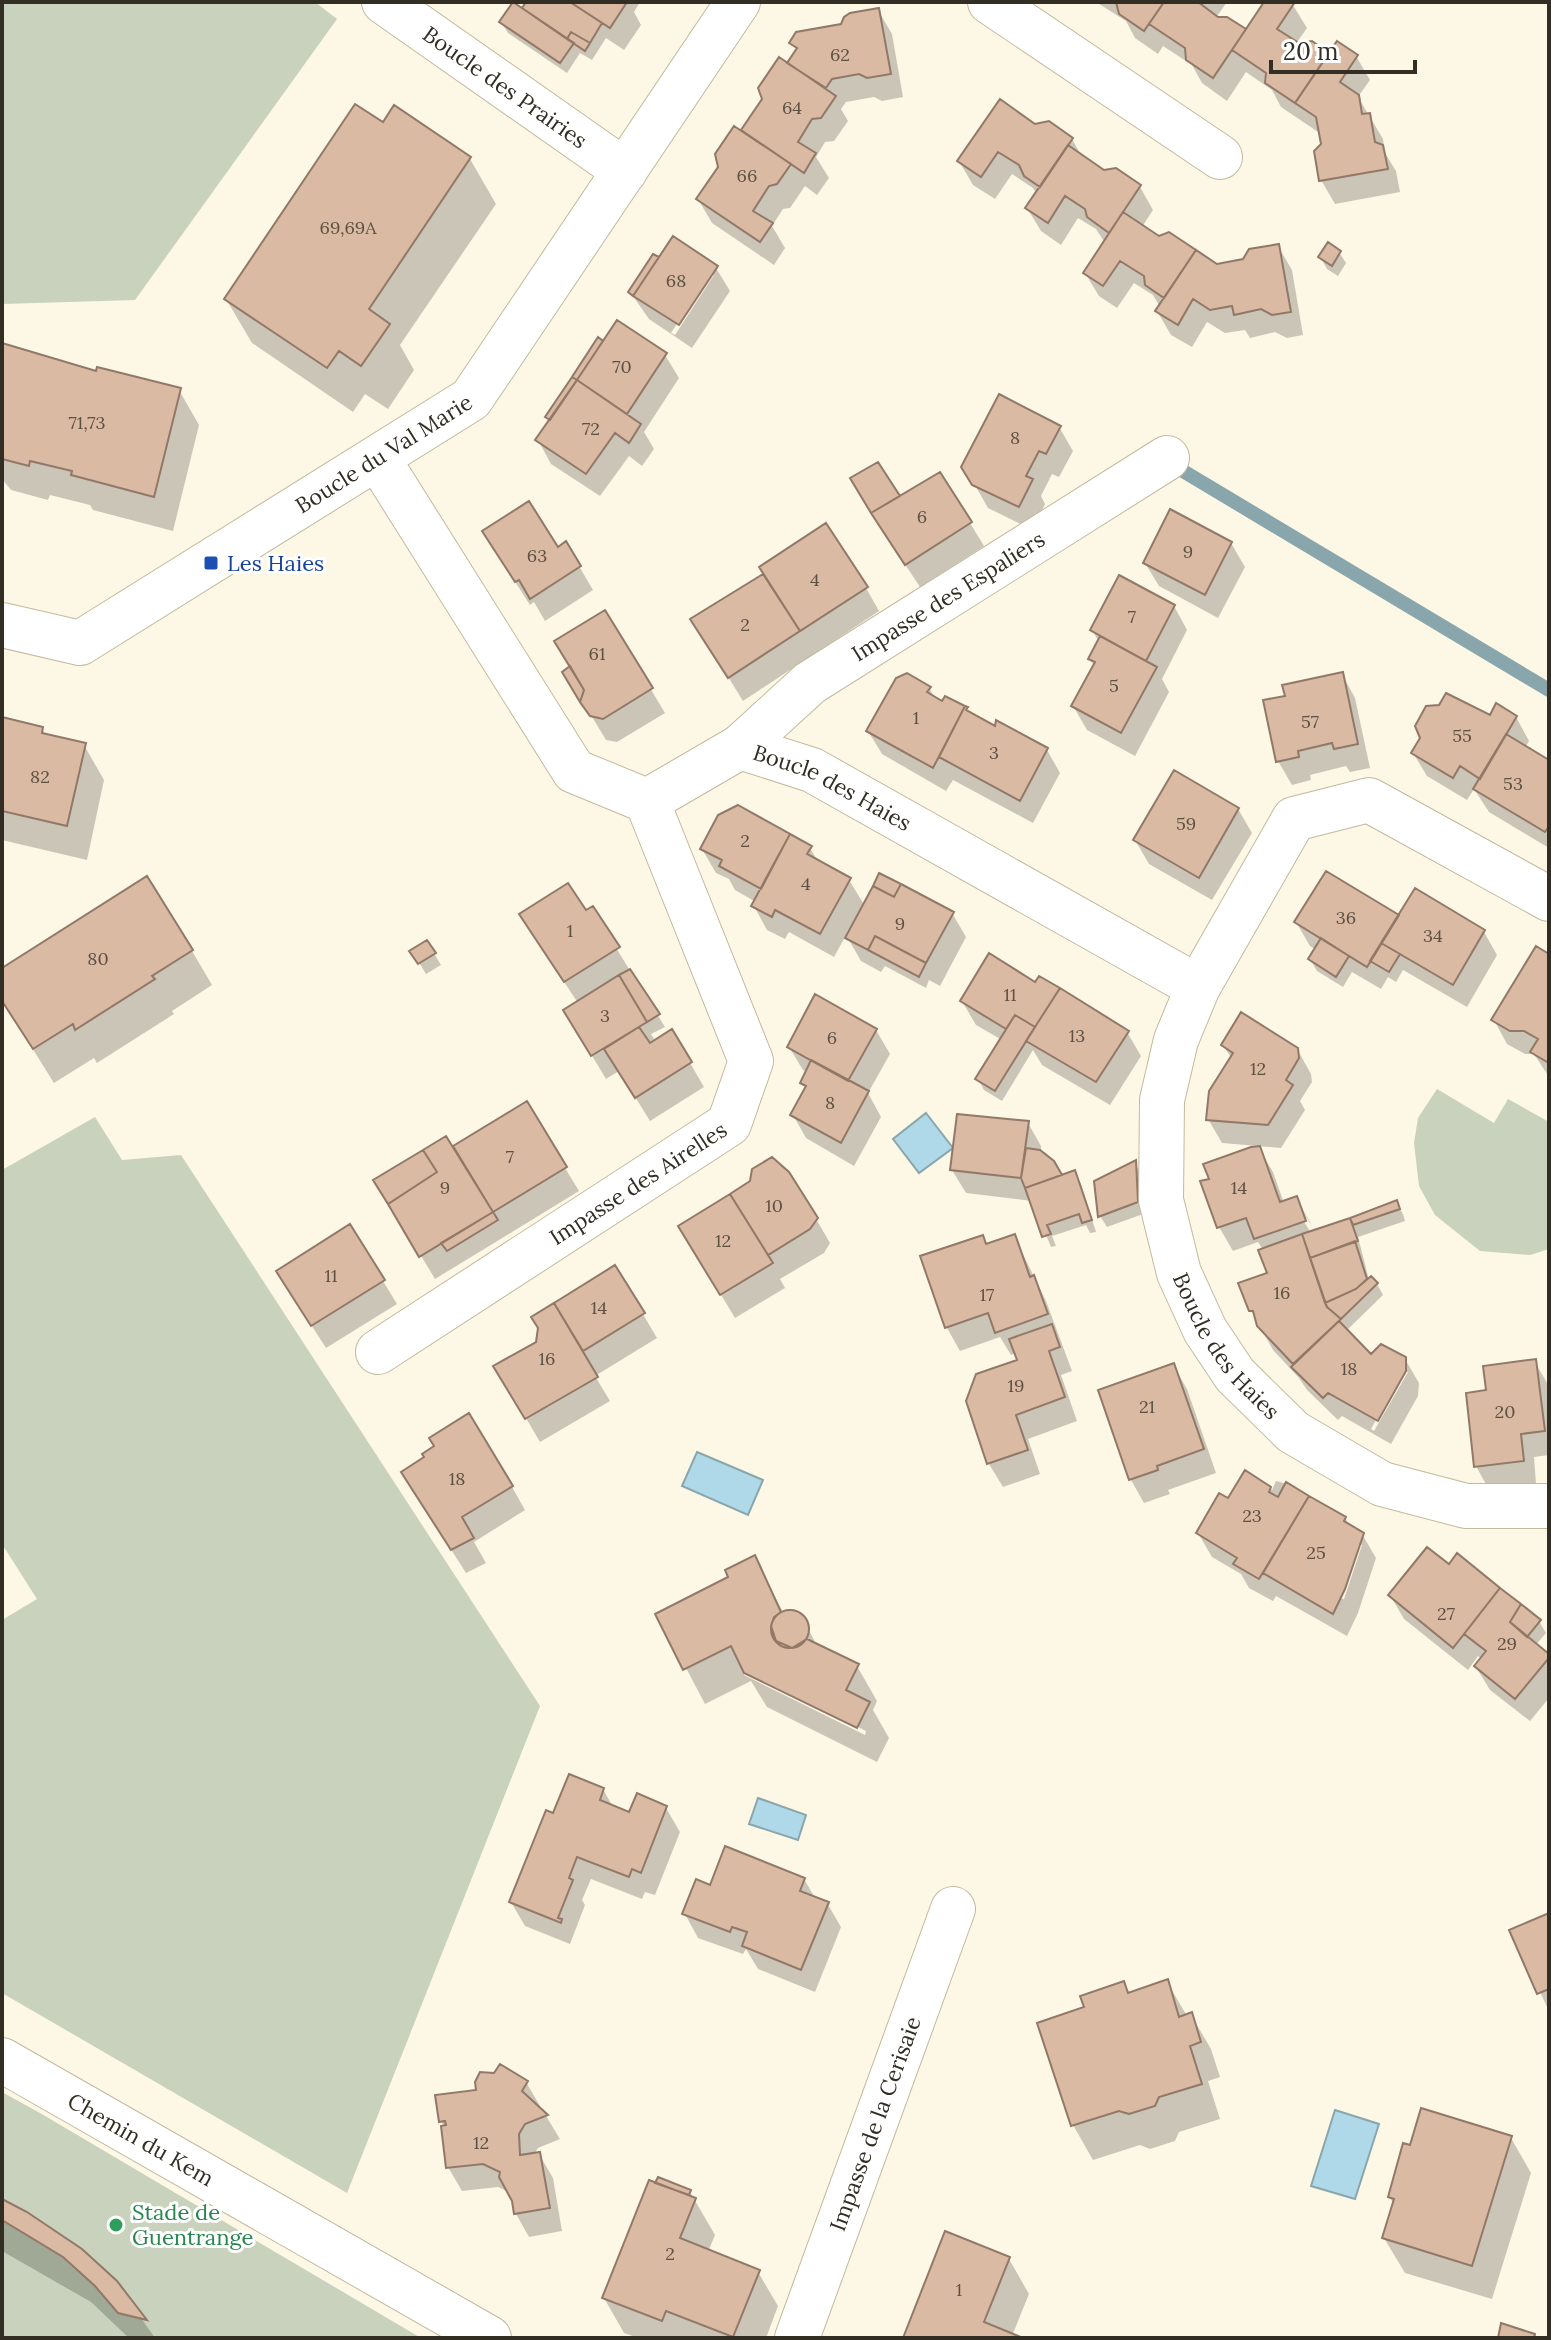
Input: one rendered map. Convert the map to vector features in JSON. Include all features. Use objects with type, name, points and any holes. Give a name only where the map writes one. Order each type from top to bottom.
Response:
[{"type":"street","name":"Boucle des Prairies","points":[[384,2],[625,171]]},
{"type":"street","name":"Boucle du Val Marie","points":[[2,625],[80,643],[471,399],[738,2]]},
{"type":"street","points":[[990,2],[1220,157]]},
{"type":"street","name":"Impasse des Espaliers","points":[[740,747],[810,683],[1167,458]]},
{"type":"street","points":[[378,459],[574,771],[647,801]]},
{"type":"street","name":"Boucle des Haies","points":[[647,801],[740,747],[812,770],[1198,987]]},
{"type":"street","name":"Boucle des Haies","points":[[1549,899],[1369,800],[1294,819],[1198,987],[1176,1040],[1162,1100],[1161,1200],[1179,1273],[1213,1341],[1235,1375],[1293,1432],[1382,1484],[1466,1506],[1549,1506]]},
{"type":"street","name":"Impasse des Airelles","points":[[378,1352],[729,1124],[751,1061],[647,801]]},
{"type":"street","name":"Impasse de la Cerisaie","points":[[797,2338],[953,1909]]},
{"type":"street","name":"Chemin du Kem","points":[[2,2060],[489,2338]]},
{"type":"green space","points":[[2,2],[315,2],[337,19],[135,300],[2,304]]},
{"type":"green space","points":[[1437,1089],[1494,1123],[1508,1099],[1549,1122],[1549,1249],[1530,1255],[1480,1251],[1435,1215],[1419,1186],[1414,1143],[1418,1118]]},
{"type":"green space","points":[[95,1117],[122,1160],[181,1155],[540,1706],[347,2193],[2,1993],[2,1620],[37,1599],[2,1544],[2,1170]]},
{"type":"green space","name":"Stade de Guentrange","points":[[2,2092],[40,2113],[421,2338],[2,2338]]},
{"type":"water","points":[[926,1113],[953,1148],[919,1173],[893,1139]]},
{"type":"water","points":[[697,1452],[763,1480],[748,1515],[682,1486]]},
{"type":"water","points":[[758,1798],[806,1815],[798,1840],[749,1824]]},
{"type":"water","points":[[1335,2110],[1379,2124],[1355,2199],[1311,2186]]},
{"type":"building","points":[[513,2],[574,43],[560,63],[499,22]]},
{"type":"building","points":[[526,2],[570,2],[602,23],[590,43],[571,32],[567,39],[522,8]]},
{"type":"building","points":[[570,2],[627,2],[610,28]]},
{"type":"building","points":[[1116,2],[1164,2],[1144,31],[1119,14]]},
{"type":"building","points":[[1164,2],[1198,2],[1218,17],[1227,17],[1246,29],[1213,78],[1186,60],[1185,48],[1149,24]]},
{"type":"building","points":[[1264,2],[1295,2],[1277,29],[1299,43],[1312,41],[1329,53],[1295,103],[1265,83],[1266,73],[1232,50]]},
{"type":"building","points":[[879,8],[891,74],[867,78],[859,74],[832,79],[826,88],[787,63],[797,48],[789,43],[796,32],[841,24],[850,13]]},
{"type":"building","points":[[571,32],[590,43],[585,51],[567,39]]},
{"type":"building","points":[[1337,41],[1358,55],[1340,82],[1359,95],[1362,114],[1370,113],[1375,142],[1383,145],[1388,169],[1319,181],[1314,151],[1321,144],[1316,117],[1295,103]]},
{"type":"building","points":[[779,57],[836,96],[821,118],[812,119],[798,142],[816,153],[804,173],[741,130],[762,99],[758,88]]},
{"type":"building","points":[[1000,99],[1035,124],[1049,121],[1073,138],[1040,187],[1024,176],[1019,165],[998,152],[981,177],[957,161]]},
{"type":"building","points":[[355,104],[383,122],[394,105],[471,157],[369,309],[390,324],[361,366],[339,351],[327,368],[224,299]]},
{"type":"building","points":[[734,126],[791,164],[777,184],[769,186],[753,211],[773,223],[760,242],[696,199],[718,167],[715,154]]},
{"type":"building","points":[[1068,145],[1104,170],[1116,168],[1141,185],[1109,233],[1087,217],[1085,209],[1065,196],[1048,223],[1025,208]]},
{"type":"building","points":[[1123,212],[1159,236],[1169,232],[1196,250],[1164,298],[1145,285],[1144,276],[1120,261],[1103,286],[1083,273]]},
{"type":"building","points":[[673,236],[718,266],[679,325],[633,296]]},
{"type":"building","points":[[1328,242],[1341,251],[1332,266],[1318,257]]},
{"type":"building","points":[[1279,244],[1291,312],[1272,315],[1261,309],[1234,315],[1232,306],[1210,310],[1193,299],[1178,325],[1155,311],[1196,250],[1217,264],[1243,259],[1249,249]]},
{"type":"building","points":[[653,254],[659,257],[633,296],[628,292]]},
{"type":"building","points":[[617,320],[667,353],[627,414],[577,380]]},
{"type":"building","points":[[598,337],[603,341],[577,380],[572,377]]},
{"type":"building","points":[[2,343],[96,371],[97,367],[181,388],[154,497],[71,475],[72,471],[30,461],[29,466],[2,459]]},
{"type":"building","points":[[572,377],[577,380],[550,420],[545,417]]},
{"type":"building","points":[[577,380],[641,424],[629,443],[615,433],[586,474],[535,440]]},
{"type":"building","points":[[999,394],[1061,426],[1046,454],[1039,451],[1026,476],[1033,479],[1019,507],[972,485],[961,467]]},
{"type":"building","points":[[878,462],[900,496],[871,513],[850,478]]},
{"type":"building","points":[[940,472],[972,522],[905,565],[871,513]]},
{"type":"building","points":[[529,501],[558,547],[566,541],[581,566],[530,599],[519,580],[515,582],[482,531]]},
{"type":"building","points":[[1170,509],[1232,542],[1205,595],[1143,563]]},
{"type":"building","points":[[826,523],[868,587],[800,631],[759,567]]},
{"type":"building","points":[[763,574],[800,631],[728,678],[690,619]]},
{"type":"building","points":[[1119,575],[1175,605],[1146,661],[1090,630]]},
{"type":"building","points":[[605,610],[653,688],[603,719],[590,716],[580,702],[584,690],[554,641]]},
{"type":"building","points":[[1100,636],[1157,667],[1121,733],[1071,706],[1095,662],[1088,659]]},
{"type":"building","points":[[570,666],[584,690],[580,702],[562,672]]},
{"type":"building","points":[[1343,672],[1358,744],[1334,749],[1332,743],[1298,751],[1299,757],[1276,762],[1263,700],[1285,696],[1282,685]]},
{"type":"building","points":[[907,673],[931,687],[927,692],[942,701],[945,696],[965,706],[933,768],[866,731],[896,678]]},
{"type":"building","points":[[1446,693],[1490,715],[1496,703],[1517,716],[1480,779],[1460,766],[1453,778],[1411,753],[1420,738],[1415,726],[1426,706],[1439,705]]},
{"type":"building","points":[[965,706],[968,707],[966,710],[995,726],[996,720],[1048,748],[1020,801],[939,757]]},
{"type":"building","points":[[2,717],[43,727],[42,733],[86,743],[67,826],[2,811]]},
{"type":"building","points":[[1506,734],[1549,760],[1549,826],[1545,832],[1473,789]]},
{"type":"building","points":[[1174,770],[1239,808],[1199,878],[1133,840]]},
{"type":"building","points":[[738,805],[790,834],[761,889],[719,866],[722,860],[700,849],[718,815]]},
{"type":"building","points":[[790,834],[812,846],[807,854],[851,878],[820,934],[775,910],[772,917],[751,906]]},
{"type":"building","points":[[1326,871],[1399,915],[1367,967],[1294,922]]},
{"type":"building","points":[[879,873],[901,884],[894,897],[873,886]]},
{"type":"building","points":[[147,876],[193,950],[152,976],[155,979],[75,1030],[73,1024],[33,1049],[2,1001],[2,968]]},
{"type":"building","points":[[568,883],[586,910],[593,906],[620,947],[564,982],[519,914]]},
{"type":"building","points":[[901,884],[954,912],[926,963],[875,936],[868,950],[845,938],[873,886],[894,897]]},
{"type":"building","points":[[1415,888],[1485,930],[1453,985],[1381,943]]},
{"type":"building","points":[[875,936],[926,963],[919,977],[868,950]]},
{"type":"building","points":[[1321,938],[1349,956],[1336,977],[1308,959]]},
{"type":"building","points":[[427,940],[436,953],[418,964],[409,951]]},
{"type":"building","points":[[1381,943],[1400,954],[1389,972],[1370,961]]},
{"type":"building","points":[[1536,946],[1549,954],[1549,1063],[1530,1052],[1538,1039],[1524,1031],[1510,1031],[1491,1020]]},
{"type":"building","points":[[989,953],[1035,982],[1039,976],[1060,988],[1035,1027],[1015,1015],[1006,1029],[960,1001]]},
{"type":"building","points":[[630,969],[660,1014],[647,1022],[619,975]]},
{"type":"building","points":[[619,975],[647,1022],[591,1056],[563,1010]]},
{"type":"building","points":[[1060,988],[1129,1031],[1096,1082],[1026,1041]]},
{"type":"building","points":[[815,994],[877,1029],[848,1081],[787,1047]]},
{"type":"building","points":[[1241,1012],[1298,1048],[1299,1058],[1286,1080],[1293,1085],[1268,1125],[1206,1120],[1209,1091],[1233,1053],[1221,1045]]},
{"type":"building","points":[[1015,1015],[1035,1027],[995,1091],[975,1079]]},
{"type":"building","points":[[639,1027],[650,1043],[672,1029],[692,1062],[635,1098],[604,1049]]},
{"type":"building","points":[[811,1060],[869,1091],[841,1143],[790,1115],[806,1086],[800,1083]]},
{"type":"building","points":[[527,1101],[567,1167],[493,1212],[453,1146]]},
{"type":"building","points":[[957,1114],[1029,1121],[1021,1178],[950,1170]]},
{"type":"building","points":[[446,1136],[493,1212],[419,1257],[388,1204],[437,1172],[423,1150]]},
{"type":"building","points":[[1260,1146],[1280,1202],[1297,1196],[1306,1221],[1254,1239],[1246,1218],[1217,1228],[1200,1181],[1209,1179],[1203,1164]]},
{"type":"building","points":[[1026,1148],[1040,1150],[1054,1161],[1062,1175],[1025,1188],[1021,1178]]},
{"type":"building","points":[[423,1150],[437,1172],[388,1204],[373,1180]]},
{"type":"building","points":[[772,1157],[789,1172],[818,1218],[810,1229],[768,1255],[730,1194],[750,1181],[752,1169]]},
{"type":"building","points":[[1136,1160],[1138,1202],[1098,1217],[1094,1181]]},
{"type":"building","points":[[1075,1170],[1092,1220],[1082,1223],[1079,1214],[1047,1225],[1051,1234],[1042,1237],[1025,1188]]},
{"type":"building","points":[[730,1194],[773,1263],[720,1295],[678,1226]]},
{"type":"building","points":[[1397,1200],[1400,1209],[1353,1225],[1350,1218]]},
{"type":"building","points":[[493,1212],[498,1220],[447,1251],[441,1243]]},
{"type":"building","points":[[1350,1218],[1358,1241],[1310,1258],[1302,1234]]},
{"type":"building","points":[[350,1224],[385,1280],[311,1326],[276,1271]]},
{"type":"building","points":[[1015,1234],[1030,1277],[1034,1275],[1048,1314],[995,1333],[988,1313],[945,1328],[920,1256],[983,1235],[986,1244]]},
{"type":"building","points":[[1302,1234],[1327,1307],[1341,1319],[1293,1364],[1257,1326],[1253,1311],[1249,1311],[1238,1283],[1267,1273],[1258,1250]]},
{"type":"building","points":[[1355,1241],[1367,1279],[1356,1289],[1325,1303],[1310,1258]]},
{"type":"building","points":[[615,1265],[645,1313],[583,1351],[554,1303]]},
{"type":"building","points":[[1371,1276],[1378,1283],[1341,1319],[1327,1307],[1325,1303],[1356,1289]]},
{"type":"building","points":[[554,1303],[598,1377],[525,1419],[493,1366],[536,1342],[538,1328],[531,1317]]},
{"type":"building","points":[[1339,1321],[1371,1354],[1381,1344],[1406,1357],[1406,1371],[1378,1421],[1328,1393],[1323,1398],[1291,1367]]},
{"type":"building","points":[[1052,1324],[1060,1347],[1049,1351],[1065,1397],[1016,1415],[1028,1450],[987,1464],[966,1401],[976,1374],[1017,1360],[1009,1339]]},
{"type":"building","points":[[1536,1359],[1545,1431],[1521,1434],[1524,1461],[1474,1467],[1466,1393],[1486,1390],[1483,1366]]},
{"type":"building","points":[[1174,1363],[1204,1449],[1129,1480],[1098,1390]]},
{"type":"building","points":[[469,1413],[513,1486],[462,1517],[474,1538],[451,1550],[401,1472],[424,1457],[422,1454],[434,1446],[429,1438]]},
{"type":"building","points":[[1245,1470],[1271,1487],[1269,1492],[1278,1497],[1286,1482],[1309,1496],[1259,1579],[1233,1564],[1237,1558],[1196,1533],[1219,1493],[1228,1498]]},
{"type":"building","points":[[1309,1496],[1346,1517],[1344,1521],[1364,1533],[1333,1614],[1263,1573]]},
{"type":"building","points":[[1427,1547],[1449,1564],[1457,1553],[1500,1588],[1453,1648],[1388,1595]]},
{"type":"building","points":[[755,1555],[781,1612],[774,1617],[771,1626],[776,1641],[792,1648],[807,1639],[859,1664],[846,1690],[870,1702],[857,1728],[744,1673],[731,1646],[683,1670],[655,1614],[728,1577],[725,1570]]},
{"type":"building","points":[[1500,1588],[1521,1604],[1510,1622],[1549,1654],[1549,1658],[1515,1699],[1474,1666],[1486,1651],[1464,1634]]},
{"type":"building","points":[[1521,1604],[1541,1620],[1527,1637],[1510,1622]]},
{"type":"building","points":[[790,1610],[803,1616],[809,1629],[803,1642],[790,1648],[777,1642],[771,1629],[777,1616]]},
{"type":"building","points":[[569,1774],[604,1788],[600,1800],[629,1812],[637,1793],[667,1806],[641,1873],[632,1869],[629,1877],[577,1857],[569,1878],[573,1880],[558,1918],[562,1919],[561,1923],[509,1902],[546,1810],[553,1813]]},
{"type":"building","points":[[725,1846],[805,1878],[800,1891],[829,1902],[801,1970],[742,1946],[747,1932],[732,1927],[730,1932],[682,1914],[696,1879],[710,1885]]},
{"type":"building","points":[[1549,1913],[1549,1989],[1537,1994],[1509,1930]]},
{"type":"building","points":[[1168,1979],[1179,2017],[1192,2012],[1201,2042],[1190,2046],[1202,2084],[1159,2097],[1155,2106],[1129,2114],[1119,2111],[1071,2126],[1037,2023],[1084,2007],[1080,1996],[1124,1981],[1128,1993]]},
{"type":"building","points":[[500,2064],[528,2081],[522,2091],[548,2115],[525,2124],[519,2134],[520,2155],[540,2152],[550,2208],[514,2214],[512,2201],[499,2177],[500,2172],[483,2164],[446,2168],[441,2126],[446,2125],[445,2121],[439,2122],[435,2095],[476,2090],[475,2082],[480,2072],[494,2073]]},
{"type":"building","points":[[1421,2108],[1512,2136],[1472,2266],[1382,2238],[1394,2199],[1388,2197],[1403,2143],[1410,2145]]},
{"type":"building","points":[[658,2177],[691,2190],[689,2195],[655,2183]]},
{"type":"building","points":[[649,2180],[696,2198],[680,2238],[760,2270],[733,2337],[666,2311],[662,2321],[602,2298]]},
{"type":"building","points":[[2,2199],[82,2249],[117,2281],[147,2320],[118,2313],[95,2286],[63,2257],[2,2220]]},
{"type":"building","points":[[945,2231],[1010,2257],[984,2322],[1023,2338],[903,2338]]},
{"type":"building","points":[[1501,2323],[1535,2334],[1534,2338],[1498,2338]]},
{"type":"waterway","points":[[1183,471],[1549,690]]},
{"type":"place","name":"Les Haies","points":[[211,563]]},
{"type":"place","name":"Stade de Guentrange","points":[[116,2225]]}]
